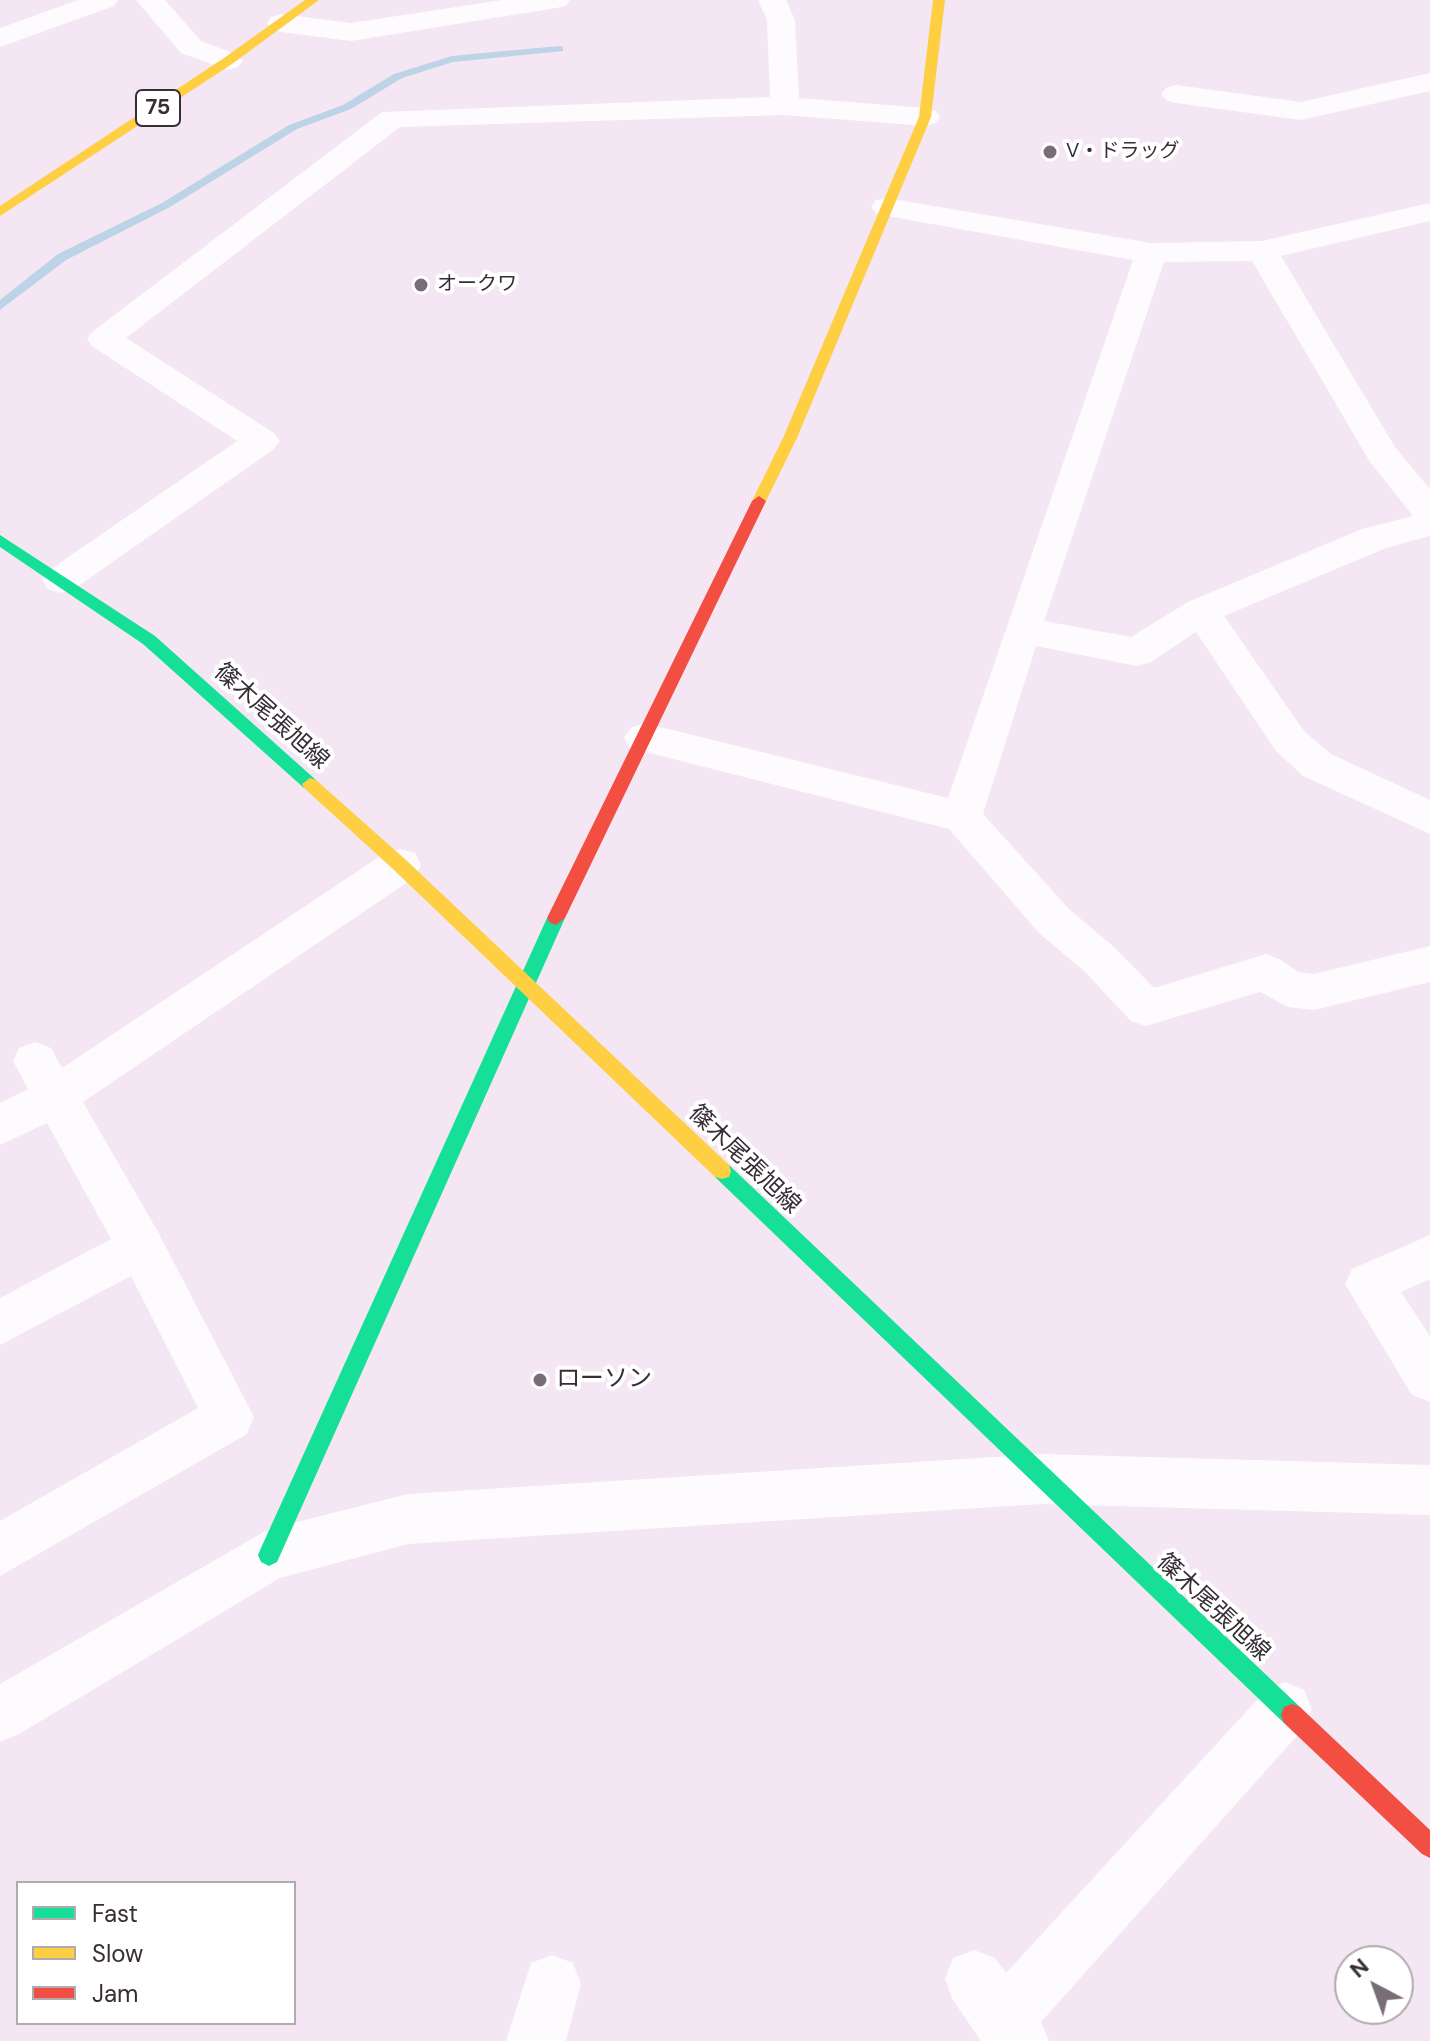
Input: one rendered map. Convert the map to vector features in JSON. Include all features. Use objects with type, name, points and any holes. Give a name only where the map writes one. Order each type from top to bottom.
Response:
[{"type":"main road","name":"75","points":[[0,212],[228,61],[313,0]]},
{"type":"main road","points":[[269,1555],[524,983],[790,438],[925,117],[939,0]]},
{"type":"main road","name":"篠木尾張旭線","points":[[0,540],[149,640],[400,865],[1430,1846]]},
{"type":"street","points":[[0,38],[104,0]]},
{"type":"street","points":[[150,0],[191,47],[228,61]]},
{"type":"street","points":[[281,23],[351,32],[556,0]]},
{"type":"street","points":[[772,0],[781,20],[786,80],[784,106]]},
{"type":"street","points":[[1176,94],[1301,111],[1430,82]]},
{"type":"street","points":[[61,580],[262,441],[104,339],[393,118],[784,106],[925,117]]},
{"type":"street","points":[[887,207],[1151,253],[1262,251],[1430,212]]},
{"type":"street","points":[[1262,251],[1382,454],[1430,513]]},
{"type":"street","points":[[962,817],[1022,630],[1151,253]]},
{"type":"street","points":[[1022,630],[1137,652],[1201,611],[1375,538],[1430,524]]},
{"type":"street","points":[[1201,611],[1290,741],[1317,765],[1430,818]]},
{"type":"street","points":[[644,738],[962,817],[1054,921],[1099,959],[1146,1008],[1266,972],[1288,989],[1314,992],[1430,964]]},
{"type":"street","points":[[0,1125],[44,1080],[400,865]]},
{"type":"street","points":[[0,1550],[229,1417],[141,1247],[44,1080]]},
{"type":"street","points":[[0,1323],[141,1247]]},
{"type":"street","points":[[1430,1256],[1369,1284],[1430,1379]]},
{"type":"street","points":[[0,1715],[269,1555],[408,1519],[1042,1479],[1430,1490]]},
{"type":"street","points":[[998,2014],[1285,1709]]},
{"type":"street","points":[[536,2041],[552,1984]]},
{"type":"waterway","points":[[0,306],[62,257],[166,205],[293,127],[347,107],[398,76],[452,59],[559,49]]},
{"type":"traffic: fast","points":[[0,540],[149,640],[310,784]]},
{"type":"traffic: fast","points":[[269,1555],[556,918]]},
{"type":"traffic: fast","points":[[722,1171],[1292,1715]]},
{"type":"traffic: slow","points":[[0,212],[228,61],[313,0]]},
{"type":"traffic: slow","points":[[759,501],[790,438],[925,117],[939,0]]},
{"type":"traffic: slow","points":[[310,784],[400,865],[722,1171]]},
{"type":"traffic: jam","points":[[556,918],[759,501]]},
{"type":"traffic: jam","points":[[1292,1715],[1430,1846]]},
{"type":"place","name":"V・ドラッグ","points":[[1050,152]]},
{"type":"place","name":"オークワ","points":[[421,285]]},
{"type":"place","name":"ローソン","points":[[540,1380]]}]
